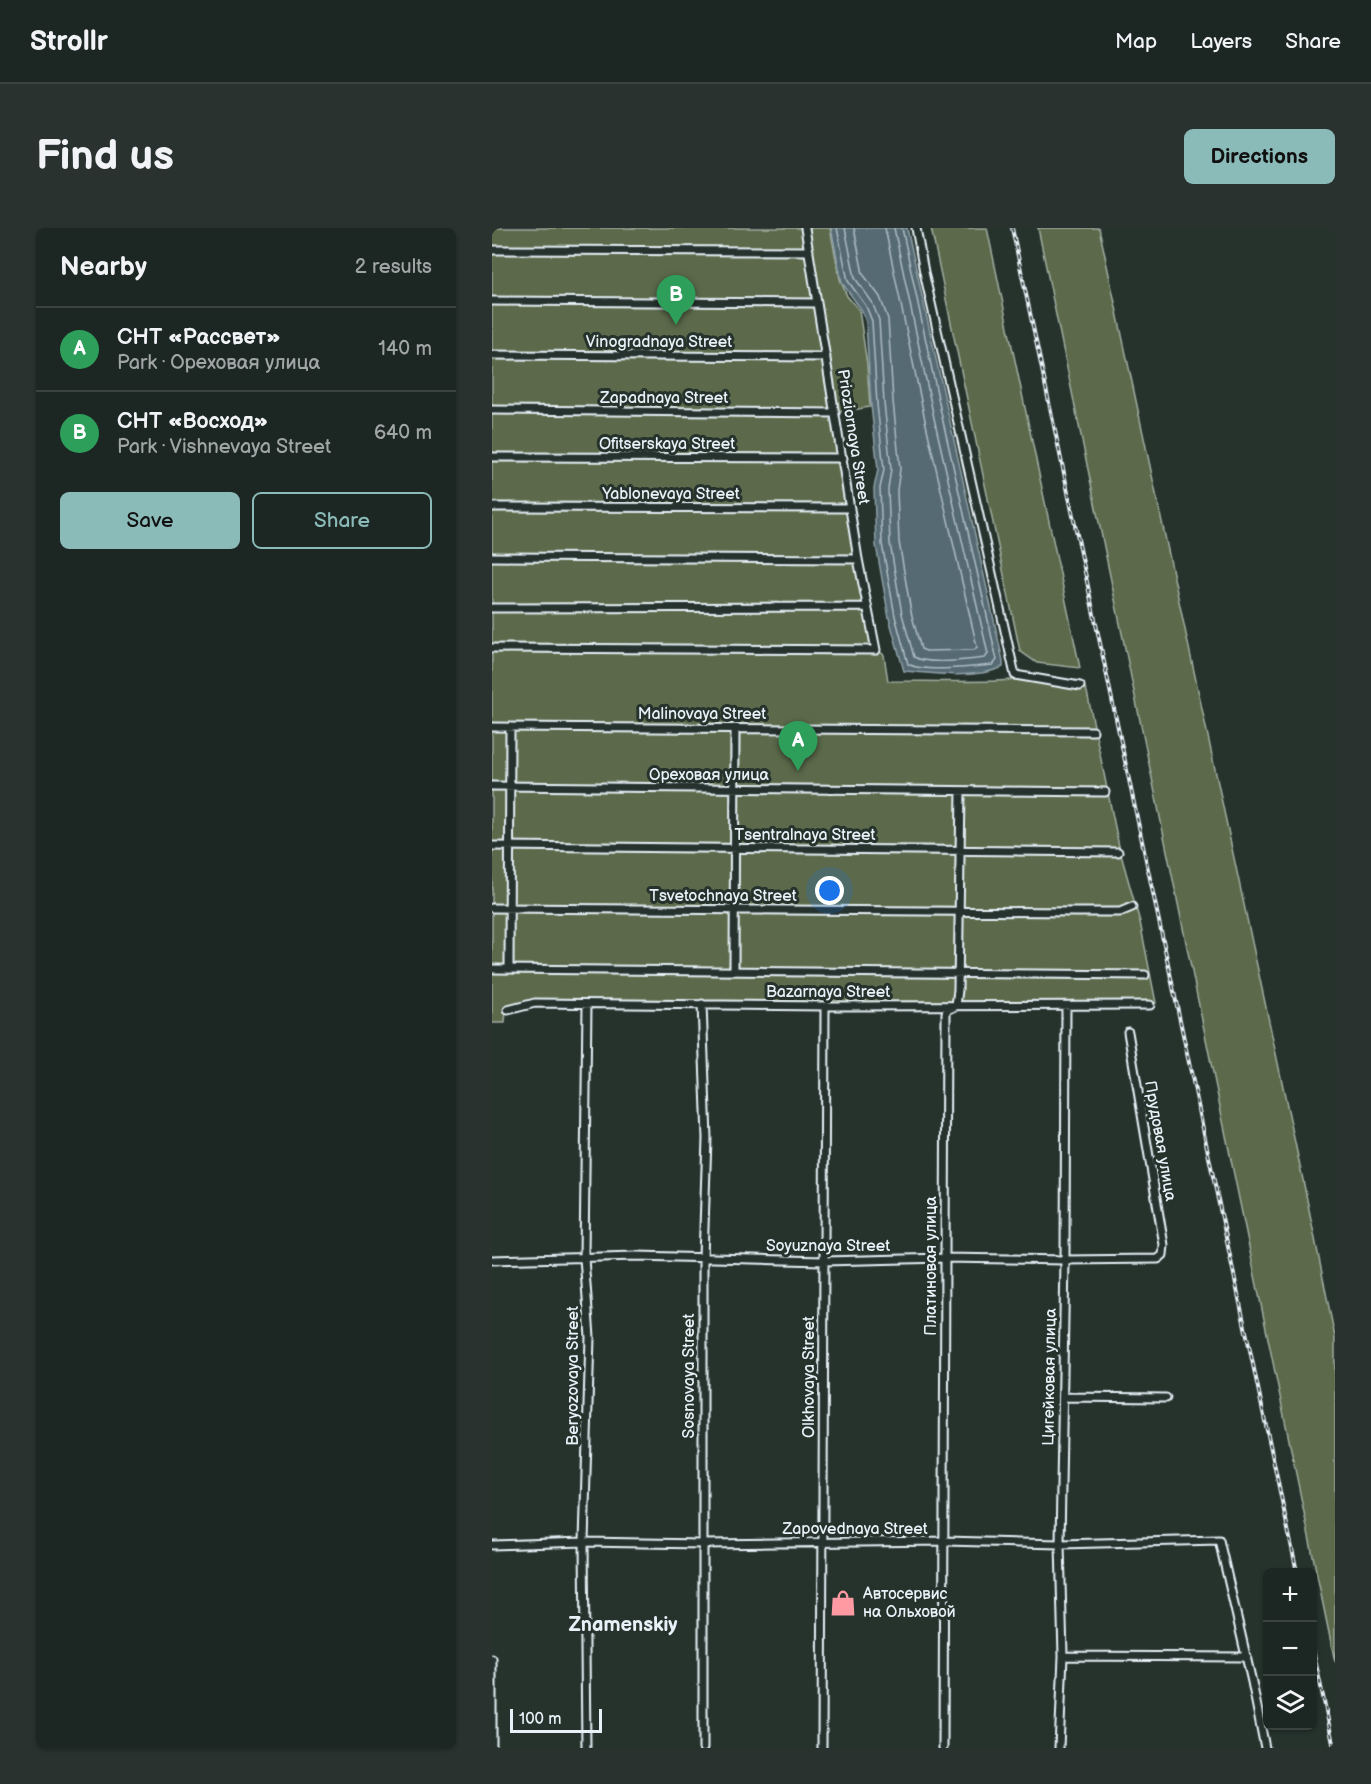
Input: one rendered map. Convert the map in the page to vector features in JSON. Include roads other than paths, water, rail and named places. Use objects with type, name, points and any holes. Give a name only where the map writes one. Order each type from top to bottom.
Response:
[{"type":"street","name":"Prioziornaya Street","points":[[492,648],[876,650],[858,558],[805,228]]},
{"type":"street","points":[[916,228],[1015,675],[1080,686]]},
{"type":"street","points":[[492,250],[809,251]]},
{"type":"street","points":[[492,301],[817,303]]},
{"type":"street","name":"Vinogradnaya Street","points":[[492,355],[826,357]]},
{"type":"street","name":"Zapadnaya Street","points":[[492,410],[835,413]]},
{"type":"street","name":"Ofitserskaya Street","points":[[492,457],[843,458]]},
{"type":"street","name":"Yablonevaya Street","points":[[492,507],[850,508]]},
{"type":"street","points":[[492,557],[858,558]]},
{"type":"street","points":[[492,608],[867,608]]},
{"type":"street","name":"Malinovaya Street","points":[[492,727],[1093,731]]},
{"type":"street","points":[[509,969],[510,727]]},
{"type":"street","points":[[734,970],[735,728]]},
{"type":"street","name":"Ореховая улица","points":[[492,786],[1105,792]]},
{"type":"street","name":"Платиновая улица","points":[[943,1748],[946,1013],[947,1010],[956,1006],[959,973],[961,790]]},
{"type":"street","name":"Tsentralnaya Street","points":[[492,846],[1118,852]]},
{"type":"street","name":"Tsvetochnaya Street","points":[[492,908],[1120,912],[1132,907]]},
{"type":"street","points":[[492,969],[1145,975]]},
{"type":"street","name":"Bazarnaya Street","points":[[508,1010],[535,1003],[825,1006],[1150,1005]]},
{"type":"street","name":"Beryozovaya Street","points":[[586,1748],[584,1542],[590,1337],[584,1258],[587,1004]]},
{"type":"street","name":"Sosnovaya Street","points":[[702,1004],[707,1138],[703,1258],[703,1748]]},
{"type":"street","name":"Olkhovaya Street","points":[[822,1748],[825,1006]]},
{"type":"street","name":"Цигейковая улица","points":[[1059,1748],[1063,1656],[1060,1544],[1065,1260],[1066,1006]]},
{"type":"street","name":"Прудовая улица","points":[[1128,1032],[1164,1245],[1163,1255]]},
{"type":"street","name":"Soyuznaya Street","points":[[492,1260],[584,1258],[824,1261],[945,1258],[1065,1260],[1158,1258],[1163,1255]]},
{"type":"street","points":[[1063,1397],[1167,1398]]},
{"type":"street","name":"Zapovednaya Street","points":[[492,1545],[584,1542],[702,1544],[944,1541],[1060,1544],[1219,1540],[1246,1657]]},
{"type":"street","points":[[1063,1656],[1246,1657],[1265,1748]]},
{"type":"street","points":[[492,1659],[492,1748]]},
{"type":"water","points":[[831,228],[907,228],[1003,667],[968,674],[904,671],[889,618],[876,545],[874,488],[878,470],[866,322],[861,309],[842,283]]},
{"type":"railway","points":[[1012,228],[1296,1568]]},
{"type":"railway","points":[[1317,1668],[1334,1748]]},
{"type":"place","name":"СНТ «Восход»","points":[[676,325]]},
{"type":"place","name":"СНТ «Рассвет»","points":[[798,771]]},
{"type":"place","name":"Автосервис на Ольховой","points":[[843,1603]]},
{"type":"district","name":"Znamenskiy","points":[[623,1625]]}]
